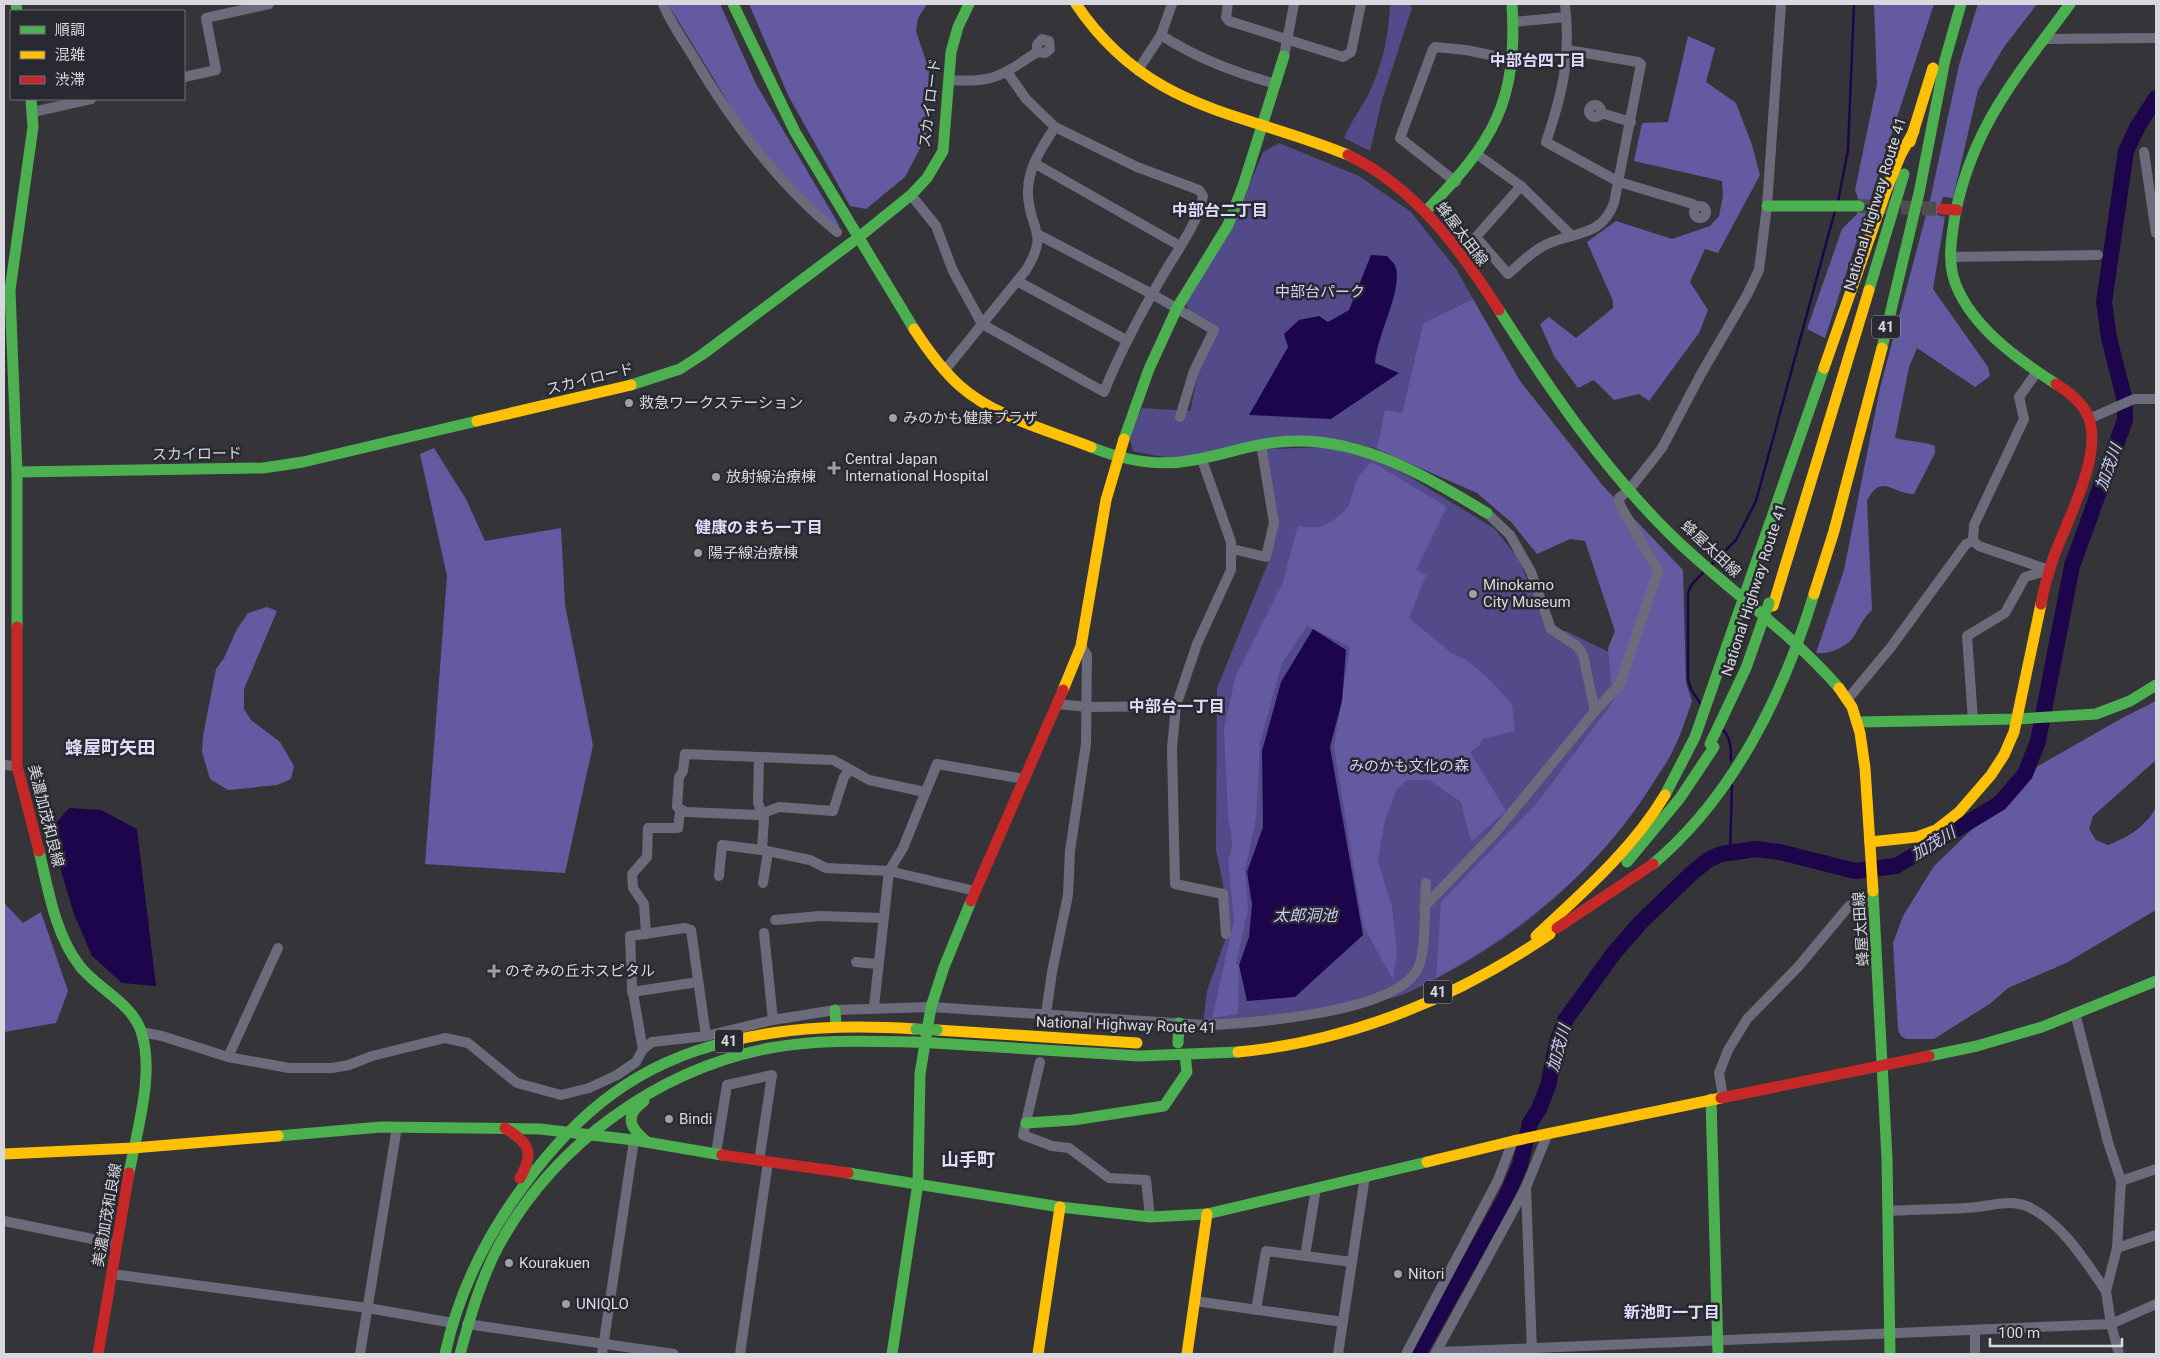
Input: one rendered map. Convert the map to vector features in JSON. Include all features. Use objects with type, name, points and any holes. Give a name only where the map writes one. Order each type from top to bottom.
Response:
[{"type":"main road","points":[[733,4],[794,130],[919,336],[944,370],[975,398],[1119,458],[1150,464],[1202,460],[1261,444],[1297,441],[1328,442],[1359,447],[1430,479],[1487,513]]},
{"type":"main road","name":"スカイロード","points":[[17,472],[263,468],[303,462],[628,386],[680,368],[859,237],[911,195],[927,178],[943,151],[952,52],[958,27],[969,4]]},
{"type":"main road","name":"蜂屋太田線","points":[[1076,4],[1097,34],[1138,70],[1176,95],[1262,127],[1339,149],[1370,165],[1426,211],[1450,239],[1566,411],[1598,455],[1629,490],[1704,566],[1744,599],[1816,664],[1847,700],[1859,722],[1873,880],[1885,1064],[1890,1211],[1890,1354]]},
{"type":"main road","points":[[1426,211],[1456,182],[1478,155],[1504,103],[1514,60],[1512,4]]},
{"type":"main road","name":"National Highway Route 41","points":[[1771,605],[1886,217],[1952,4]]},
{"type":"main road","name":"National Highway Route 41","points":[[460,1354],[476,1294],[520,1210],[539,1183],[607,1118],[639,1097],[675,1080],[753,1052],[794,1045],[857,1040],[1048,1051],[1184,1055],[1261,1050],[1319,1040],[1378,1022],[1441,998],[1519,955],[1557,928],[1614,876],[1646,842],[1684,793],[1712,745],[1746,668],[1771,605],[1957,4]]},
{"type":"main road","name":"41","points":[[1557,928],[1653,864],[1689,828],[1742,758],[1770,708],[1798,648],[1834,531],[1871,392],[1919,193],[1945,60],[1961,4]]},
{"type":"main road","points":[[1870,842],[1930,833],[1955,817],[1978,793],[2004,755],[2017,719],[2049,570],[2089,456],[2091,446],[2089,419],[2082,406],[2068,392],[2037,372],[1986,330],[1955,279],[1951,270],[1950,257],[1957,210],[1968,172],[1991,114],[2070,4]]},
{"type":"main road","points":[[892,1354],[918,1183],[920,1074],[931,1007],[944,967],[975,892],[1081,646],[1106,500],[1134,408],[1149,369],[1178,308],[1228,225],[1284,56]]},
{"type":"main road","name":"美濃加茂和良線","points":[[31,100],[34,112],[26,189],[10,290],[17,472],[17,766],[51,900],[66,945],[78,966],[134,1017],[141,1032],[147,1073],[98,1354]]},
{"type":"main road","name":"41","points":[[1536,936],[1605,870],[1655,810],[1678,770],[1701,722],[1886,191],[1901,154],[1914,131]]},
{"type":"main road","points":[[1767,206],[1859,206]]},
{"type":"main road","points":[[1942,209],[1957,210]]},
{"type":"main road","points":[[1859,722],[2017,719],[2096,714],[2130,702],[2156,685]]},
{"type":"main road","name":"National Highway Route 41","points":[[1162,1043],[1223,1043],[1270,1039],[1315,1032],[1400,1008],[1481,970],[1536,936],[1580,902],[1629,855],[1674,799],[1712,745]]},
{"type":"main road","points":[[4,1154],[133,1148],[397,1127],[505,1128],[568,1132],[634,1140],[918,1183],[1060,1207],[1150,1217],[1207,1214],[1513,1140],[1977,1046],[2042,1027],[2156,981]]},
{"type":"main road","points":[[835,1010],[836,1026]]},
{"type":"main road","points":[[1178,1043],[1179,1023]]},
{"type":"main road","name":"National Highway Route 41","points":[[445,1354],[453,1323],[478,1254],[506,1208],[540,1163],[596,1104],[618,1088],[671,1060],[701,1049],[742,1038],[777,1032],[836,1026],[937,1030],[1146,1043]]},
{"type":"main road","points":[[1026,1123],[1073,1120],[1164,1106],[1187,1072],[1184,1055]]},
{"type":"main road","points":[[647,1142],[631,1126],[630,1116],[632,1110],[675,1080]]},
{"type":"main road","points":[[1717,1098],[1718,1354]]},
{"type":"main road","points":[[505,1128],[523,1139],[530,1151],[528,1165],[511,1192],[506,1208]]},
{"type":"main road","points":[[1038,1354],[1060,1207]]},
{"type":"main road","points":[[1187,1354],[1207,1214]]},
{"type":"street","points":[[185,77],[216,70],[206,18],[269,4]]},
{"type":"street","points":[[663,4],[708,82],[748,139],[810,210],[837,232]]},
{"type":"street","points":[[1138,70],[1161,35],[1172,4]]},
{"type":"street","points":[[1228,4],[1226,17],[1229,22],[1343,57],[1349,55],[1357,29],[1361,4]]},
{"type":"street","points":[[1284,56],[1289,39],[1294,4]]},
{"type":"street","points":[[1565,4],[1568,50],[1560,100],[1546,142],[1619,182],[1693,204],[1696,207]]},
{"type":"street","points":[[1424,907],[1495,833],[1595,710],[1620,684],[1658,570],[1620,505],[1619,498],[1629,490],[1662,448],[1701,374],[1753,284],[1763,253],[1781,4]]},
{"type":"street","points":[[1514,22],[1566,17]]},
{"type":"street","points":[[1161,35],[1212,62],[1243,75],[1276,84]]},
{"type":"street","points":[[2046,39],[2156,38]]},
{"type":"street","points":[[1456,182],[1400,138],[1433,49],[1435,47],[1466,50],[1514,60]]},
{"type":"street","points":[[1521,186],[1476,237],[1508,274],[1539,248],[1595,229],[1603,222],[1612,208],[1631,122],[1640,62],[1568,50]]},
{"type":"street","points":[[949,80],[988,80],[1007,72],[1037,52]]},
{"type":"street","points":[[911,195],[936,226],[953,271],[982,324],[1104,392],[1126,340],[1180,246],[1202,204],[1203,196],[1199,190],[1137,167],[1055,128],[1026,100],[1007,72]]},
{"type":"street","points":[[34,112],[87,100]]},
{"type":"street","points":[[1601,112],[1631,122]]},
{"type":"street","points":[[944,370],[1017,281],[1035,256],[1039,235],[1029,205],[1027,192],[1034,163],[1055,128]]},
{"type":"street","points":[[2144,152],[2156,233]]},
{"type":"street","points":[[1478,155],[1521,186],[1572,236]]},
{"type":"street","points":[[1034,163],[1180,246]]},
{"type":"street","points":[[1039,235],[1178,308],[1214,330],[1194,371],[1180,417]]},
{"type":"street","points":[[1950,257],[2098,255]]},
{"type":"street","points":[[4,279],[10,290]]},
{"type":"street","points":[[1017,281],[1126,340]]},
{"type":"street","points":[[1973,541],[1974,525],[2024,419],[2019,397],[2037,372]]},
{"type":"street","points":[[2089,419],[2134,399],[2156,398]]},
{"type":"street","points":[[1232,549],[1266,557],[1274,523],[1261,444]]},
{"type":"street","points":[[1202,460],[1227,525],[1232,549],[1231,570],[1197,644],[1176,706],[1172,748],[1175,884],[1223,894],[1226,934]]},
{"type":"street","points":[[1487,513],[1510,535],[1531,572],[1552,629],[1577,646],[1583,655],[1595,710]]},
{"type":"street","points":[[1973,541],[1979,546],[2049,570]]},
{"type":"street","points":[[1847,700],[1891,647],[1966,544],[1973,541]]},
{"type":"street","points":[[1974,720],[1968,636],[2005,613],[2025,577],[2049,570]]},
{"type":"street","points":[[1046,1017],[1052,972],[1068,895],[1070,850],[1086,744],[1088,655],[1081,646]]},
{"type":"street","points":[[1057,704],[1088,707],[1176,706]]},
{"type":"street","points":[[850,770],[844,777],[833,810],[779,808],[758,815],[682,811],[678,807],[679,777],[683,771],[685,754],[833,760],[869,780],[925,792]]},
{"type":"street","points":[[759,757],[757,797],[758,804],[763,813],[765,851],[763,883]]},
{"type":"street","points":[[874,1007],[882,918],[889,871],[903,848],[937,764],[1025,779]]},
{"type":"street","points":[[4,765],[17,766]]},
{"type":"street","points":[[646,934],[644,904],[633,888],[632,874],[647,857],[648,828],[678,828],[680,812],[682,811]]},
{"type":"street","points":[[718,876],[722,845],[810,860],[826,868],[889,871],[975,892]]},
{"type":"street","points":[[141,1032],[162,1036],[228,1057],[289,1068],[332,1068],[445,1038],[468,1043],[516,1083],[561,1095],[589,1088],[616,1075],[636,1062],[643,1050],[652,1042],[706,1036],[773,1020],[835,1010],[874,1007],[931,1007],[1046,1017],[1179,1023],[1248,1023],[1328,1011],[1371,999],[1399,987],[1417,970],[1422,958],[1426,883]]},
{"type":"street","points":[[1717,1098],[1719,1073],[1728,1050],[1747,1019],[1798,966],[1849,906],[1874,901]]},
{"type":"street","points":[[775,920],[820,916],[882,918]]},
{"type":"street","points":[[643,1050],[632,992],[629,952],[630,936],[685,928],[691,930],[706,1036]]},
{"type":"street","points":[[764,933],[773,1020]]},
{"type":"street","points":[[228,1057],[278,948]]},
{"type":"street","points":[[856,962],[878,964]]},
{"type":"street","points":[[632,992],[698,982]]},
{"type":"street","points":[[2075,1013],[2108,1142],[2121,1181],[2117,1248],[2106,1291],[2111,1324],[2119,1354]]},
{"type":"street","points":[[1040,1062],[1024,1135],[1052,1146],[1068,1148],[1110,1178],[1146,1180],[1150,1217]]},
{"type":"street","points":[[716,1153],[727,1085],[772,1075],[740,1354]]},
{"type":"street","points":[[360,1354],[397,1127]]},
{"type":"street","points":[[1548,1133],[1526,1187],[1438,1353],[1532,1351],[2111,1324],[2156,1304]]},
{"type":"street","points":[[602,1354],[634,1140]]},
{"type":"street","points":[[1406,1354],[1498,1180],[1513,1140]]},
{"type":"street","points":[[2121,1181],[2156,1169]]},
{"type":"street","points":[[1338,1354],[1365,1176]]},
{"type":"street","points":[[1526,1187],[1532,1351]]},
{"type":"street","points":[[1305,1256],[1316,1188]]},
{"type":"street","points":[[1890,1211],[1977,1207],[2008,1202],[2028,1206],[2045,1216],[2068,1239],[2106,1291]]},
{"type":"street","points":[[4,1221],[117,1244]]},
{"type":"street","points":[[2117,1248],[2156,1235]]},
{"type":"street","points":[[1256,1310],[1266,1251],[1352,1262]]},
{"type":"street","points":[[112,1274],[368,1308],[453,1323]]},
{"type":"street","points":[[1195,1301],[1343,1322]]},
{"type":"street","points":[[467,1324],[674,1354]]},
{"type":"street","points":[[1975,1330],[1975,1354]]},
{"type":"green space","points":[[668,4],[720,4],[756,84],[839,225],[835,235],[745,130]]},
{"type":"green space","points":[[749,4],[927,4],[918,18],[916,31],[929,70],[926,137],[905,177],[866,209],[850,206],[789,97]]},
{"type":"green space","points":[[1390,4],[1409,4],[1412,8],[1382,100],[1370,151],[1344,138],[1377,75],[1386,40]]},
{"type":"green space","points":[[1874,4],[1934,4],[1825,338],[1807,329],[1842,229],[1857,214],[1859,201],[1855,190],[1877,84]]},
{"type":"green space","points":[[1978,4],[2037,4],[2004,47],[1978,90],[1953,198],[1943,197],[1937,215],[1945,217],[1933,289],[1988,367],[1990,376],[1975,387],[1917,348],[1909,367],[1895,438],[1935,446],[1935,453],[1914,494],[1882,486],[1872,492],[1867,501],[1872,610],[1865,617],[1849,642],[1830,652],[1816,653],[1844,570],[1880,388],[1931,196],[1959,65]]},
{"type":"green space","points":[[1688,36],[1715,48],[1706,82],[1736,103],[1752,145],[1760,175],[1718,253],[1705,249],[1690,282],[1708,310],[1699,333],[1649,401],[1639,394],[1614,400],[1594,380],[1578,388],[1554,356],[1540,324],[1549,317],[1576,338],[1613,308],[1613,301],[1587,242],[1616,221],[1672,239],[1710,226],[1719,216],[1723,196],[1722,181],[1634,161],[1642,123],[1668,122]]},
{"type":"green space","name":"中部台パーク","points":[[1279,143],[1359,176],[1411,212],[1456,269],[1473,299],[1423,323],[1402,413],[1377,449],[1348,441],[1181,458],[1133,451],[1129,436],[1142,408],[1190,411],[1200,365],[1219,328],[1188,310],[1185,302],[1231,230],[1263,152]]},
{"type":"green space","points":[[1473,299],[1520,381],[1604,487],[1683,570],[1686,683],[1692,701],[1668,759],[1630,816],[1608,844],[1556,896],[1528,918],[1499,940],[1436,978],[1441,902],[1537,803],[1613,702],[1608,648],[1615,631],[1585,541],[1570,539],[1537,554],[1511,522],[1477,493],[1377,449],[1385,410],[1402,413],[1423,323]]},
{"type":"green space","name":"みのかも文化の森","points":[[1325,447],[1373,457],[1407,475],[1495,529],[1518,558],[1550,632],[1566,631],[1688,691],[1692,701],[1666,763],[1630,816],[1605,848],[1547,905],[1481,953],[1446,974],[1396,997],[1331,1015],[1289,1023],[1202,1031],[1207,991],[1229,929],[1216,850],[1217,688],[1268,563],[1277,523],[1267,449]]},
{"type":"green space","points":[[434,448],[466,499],[485,541],[561,528],[565,605],[593,745],[565,873],[425,864],[447,576],[420,454]]},
{"type":"green space","points":[[1372,462],[1447,507],[1416,570],[1426,575],[1409,618],[1450,652],[1468,661],[1490,680],[1512,704],[1515,731],[1482,739],[1480,745],[1470,752],[1506,811],[1471,842],[1461,802],[1429,780],[1407,780],[1397,789],[1385,820],[1378,861],[1392,907],[1397,953],[1393,980],[1363,925],[1334,747],[1350,647],[1307,626],[1282,663],[1260,743],[1256,818],[1245,871],[1248,910],[1236,964],[1239,965],[1238,1014],[1212,1018],[1234,921],[1228,859],[1232,839],[1228,818],[1224,728],[1236,675],[1282,585],[1298,526],[1321,526],[1341,514],[1350,502],[1359,476]]},
{"type":"green space","points":[[267,607],[277,611],[244,689],[244,709],[251,720],[280,742],[294,766],[291,779],[277,785],[228,790],[210,779],[202,752],[203,736],[216,669],[224,658],[237,629],[248,613]]},
{"type":"green space","points":[[2156,701],[2156,760],[2093,816],[2089,829],[2096,840],[2108,845],[2135,831],[2156,808],[2156,910],[2066,963],[2008,988],[1991,1003],[1934,1039],[1906,1039],[1901,1036],[1898,1030],[1893,943],[1903,916],[1934,866],[2038,766]]},
{"type":"green space","points":[[4,903],[23,923],[41,912],[68,991],[56,1023],[4,1032]]},
{"type":"water","points":[[1371,255],[1387,256],[1396,268],[1396,289],[1375,363],[1399,373],[1331,419],[1249,415],[1288,347],[1284,334],[1299,320],[1319,316],[1328,322],[1349,310]]},
{"type":"water","name":"太郎洞池","points":[[1313,629],[1346,650],[1342,701],[1330,747],[1363,935],[1295,997],[1247,1001],[1239,965],[1249,937],[1252,904],[1247,872],[1263,827],[1262,751],[1281,682]]},
{"type":"water","points":[[69,808],[101,810],[137,829],[156,986],[122,983],[92,956],[74,914],[49,831]]},
{"type":"waterway","points":[[1838,201],[1848,150],[1854,4]]},
{"type":"waterway","name":"加茂川","points":[[1418,1354],[1506,1197],[1520,1165],[1530,1123],[1539,1109],[1548,1086],[1557,1042],[1566,1019],[1614,953],[1641,922],[1692,873],[1708,860],[1721,854],[1756,849],[1780,852],[1855,871],[1896,866],[2000,803],[2025,774],[2038,741],[2072,566],[2125,420],[2125,401],[2109,338],[2104,302],[2126,151],[2138,126],[2156,98]]},
{"type":"waterway","points":[[1711,565],[1736,540],[1756,501],[1835,211]]},
{"type":"waterway","points":[[1700,703],[1691,689],[1688,679],[1688,593],[1692,584],[1704,572]]},
{"type":"waterway","points":[[1723,730],[1729,740],[1731,760]]},
{"type":"waterway","points":[[1730,853],[1732,785]]},
{"type":"tunnel","points":[[1859,206],[1942,209]]},
{"type":"traffic: fast","points":[[16,4],[17,10]]},
{"type":"traffic: fast","points":[[733,4],[795,132],[914,329]]},
{"type":"traffic: fast","points":[[631,385],[680,369],[703,354],[859,237],[911,195],[927,178],[943,151],[951,52],[958,27],[969,4]]},
{"type":"traffic: fast","points":[[1426,211],[1469,163],[1496,119],[1505,95],[1511,68],[1513,38],[1512,4]]},
{"type":"traffic: fast","points":[[1882,348],[1919,193],[1945,60],[1961,4]]},
{"type":"traffic: fast","points":[[2056,384],[2025,363],[1981,324],[1969,309],[1960,293],[1953,276],[1951,253],[1955,215],[1973,154],[2000,102],[2070,4]]},
{"type":"traffic: fast","points":[[1124,439],[1149,369],[1177,308],[1228,225],[1244,183],[1284,56]]},
{"type":"traffic: fast","points":[[17,627],[17,472],[10,290],[33,127],[31,100]]},
{"type":"traffic: fast","points":[[1869,290],[1904,174]]},
{"type":"traffic: fast","points":[[1767,206],[1859,206]]},
{"type":"traffic: fast","points":[[1499,310],[1558,399],[1600,455],[1646,509],[1671,535],[1713,573],[1799,647],[1839,688]]},
{"type":"traffic: fast","points":[[1665,795],[1695,737],[1824,368]]},
{"type":"traffic: fast","points":[[17,472],[263,468],[303,462],[477,421]]},
{"type":"traffic: fast","points":[[1091,447],[1129,459],[1168,463],[1194,460],[1269,443],[1321,442],[1372,454],[1395,463],[1442,486],[1487,513]]},
{"type":"traffic: fast","points":[[1653,864],[1682,837],[1708,807],[1732,775],[1753,741],[1788,668],[1814,594]]},
{"type":"traffic: fast","points":[[1710,744],[1746,668],[1769,603]]},
{"type":"traffic: fast","points":[[1859,722],[2017,719],[2096,714],[2130,701],[2156,685]]},
{"type":"traffic: fast","points":[[1627,862],[1680,798],[1714,747]]},
{"type":"traffic: fast","points":[[39,851],[53,910],[71,953],[86,973],[121,1003],[136,1021],[141,1031],[145,1047],[145,1083],[140,1120],[129,1173]]},
{"type":"traffic: fast","points":[[1873,891],[1887,1159],[1890,1354]]},
{"type":"traffic: fast","points":[[892,1354],[918,1183],[920,1074],[931,1007],[944,967],[971,901]]},
{"type":"traffic: fast","points":[[1929,1056],[1977,1046],[2042,1027],[2156,981]]},
{"type":"traffic: fast","points":[[835,1010],[836,1026]]},
{"type":"traffic: fast","points":[[1178,1043],[1179,1023]]},
{"type":"traffic: fast","points":[[916,1029],[937,1030]]},
{"type":"traffic: fast","points":[[445,1354],[466,1286],[486,1244],[525,1184],[566,1134],[612,1094],[638,1077],[665,1063],[695,1051],[727,1042]]},
{"type":"traffic: fast","points":[[460,1354],[486,1273],[498,1247],[521,1210],[548,1176],[578,1145],[612,1118],[649,1094],[688,1074],[728,1059],[770,1048],[824,1042],[914,1042]]},
{"type":"traffic: fast","points":[[914,1042],[934,1043]]},
{"type":"traffic: fast","points":[[934,1043],[1139,1056],[1238,1052]]},
{"type":"traffic: fast","points":[[1026,1123],[1073,1120],[1164,1106],[1187,1072],[1185,1055]]},
{"type":"traffic: fast","points":[[1711,1099],[1718,1354]]},
{"type":"traffic: fast","points":[[644,1101],[634,1112],[631,1122],[636,1131],[647,1142]]},
{"type":"traffic: fast","points":[[278,1136],[381,1127],[540,1129],[634,1140],[722,1155]]},
{"type":"traffic: fast","points":[[848,1173],[1060,1207],[1150,1217],[1207,1214],[1427,1162]]},
{"type":"traffic: slow","points":[[1076,4],[1104,40],[1134,67],[1165,87],[1233,116],[1348,155]]},
{"type":"traffic: slow","points":[[1910,142],[1933,68]]},
{"type":"traffic: slow","points":[[1824,368],[1886,191],[1901,154],[1914,131]]},
{"type":"traffic: slow","points":[[1773,606],[1869,290]]},
{"type":"traffic: slow","points":[[914,329],[947,373],[974,397],[1022,422],[1091,447]]},
{"type":"traffic: slow","points":[[1814,594],[1834,531],[1882,348]]},
{"type":"traffic: slow","points":[[477,421],[631,385]]},
{"type":"traffic: slow","points":[[1063,690],[1081,646],[1106,500],[1124,439]]},
{"type":"traffic: slow","points":[[1870,842],[1917,837],[1936,830],[1959,812],[1991,775],[2004,755],[2014,732],[2041,604]]},
{"type":"traffic: slow","points":[[1839,688],[1852,707],[1860,733],[1865,768],[1873,891]]},
{"type":"traffic: slow","points":[[1536,936],[1622,852],[1652,815],[1665,795]]},
{"type":"traffic: slow","points":[[1238,1052],[1322,1038],[1362,1027],[1401,1013],[1440,997],[1478,978],[1550,934]]},
{"type":"traffic: slow","points":[[727,1042],[774,1033],[821,1028],[916,1029]]},
{"type":"traffic: slow","points":[[937,1030],[1137,1043]]},
{"type":"traffic: slow","points":[[1427,1162],[1513,1141],[1721,1098]]},
{"type":"traffic: slow","points":[[4,1154],[133,1148],[278,1136]]},
{"type":"traffic: slow","points":[[1038,1354],[1060,1207]]},
{"type":"traffic: slow","points":[[1187,1354],[1207,1214]]},
{"type":"traffic: jam","points":[[1348,155],[1395,184],[1415,202],[1452,242],[1499,310]]},
{"type":"traffic: jam","points":[[1942,209],[1957,210]]},
{"type":"traffic: jam","points":[[2041,604],[2054,556],[2082,487],[2091,449],[2092,431],[2088,416],[2075,398],[2056,384]]},
{"type":"traffic: jam","points":[[17,627],[17,766],[39,851]]},
{"type":"traffic: jam","points":[[971,901],[1063,690]]},
{"type":"traffic: jam","points":[[1557,928],[1653,864]]},
{"type":"traffic: jam","points":[[1721,1098],[1929,1056]]},
{"type":"traffic: jam","points":[[505,1128],[520,1138],[527,1149],[527,1161],[520,1178]]},
{"type":"traffic: jam","points":[[722,1155],[848,1173]]},
{"type":"traffic: jam","points":[[98,1354],[129,1173]]},
{"type":"place","name":"救急ワークステーション","points":[[629,403]]},
{"type":"place","name":"みのかも健康プラザ","points":[[893,418]]},
{"type":"place","name":"Central Japan International Hospital","points":[[834,468]]},
{"type":"place","name":"放射線治療棟","points":[[716,477]]},
{"type":"place","name":"陽子線治療棟","points":[[698,553]]},
{"type":"place","name":"Minokamo City Museum","points":[[1473,594]]},
{"type":"place","name":"のぞみの丘ホスピタル","points":[[494,971]]},
{"type":"place","name":"Bindi","points":[[669,1119]]},
{"type":"place","name":"Kourakuen","points":[[509,1263]]},
{"type":"place","name":"Nitori","points":[[1398,1274]]},
{"type":"place","name":"UNIQLO","points":[[566,1304]]},
{"type":"district","name":"中部台四丁目","points":[[1538,60]]},
{"type":"district","name":"中部台二丁目","points":[[1220,210]]},
{"type":"district","name":"健康のまち一丁目","points":[[759,527]]},
{"type":"district","name":"中部台一丁目","points":[[1177,706]]},
{"type":"district","name":"蜂屋町矢田","points":[[110,748]]},
{"type":"district","name":"山手町","points":[[968,1160]]},
{"type":"district","name":"新池町一丁目","points":[[1672,1312]]}]
